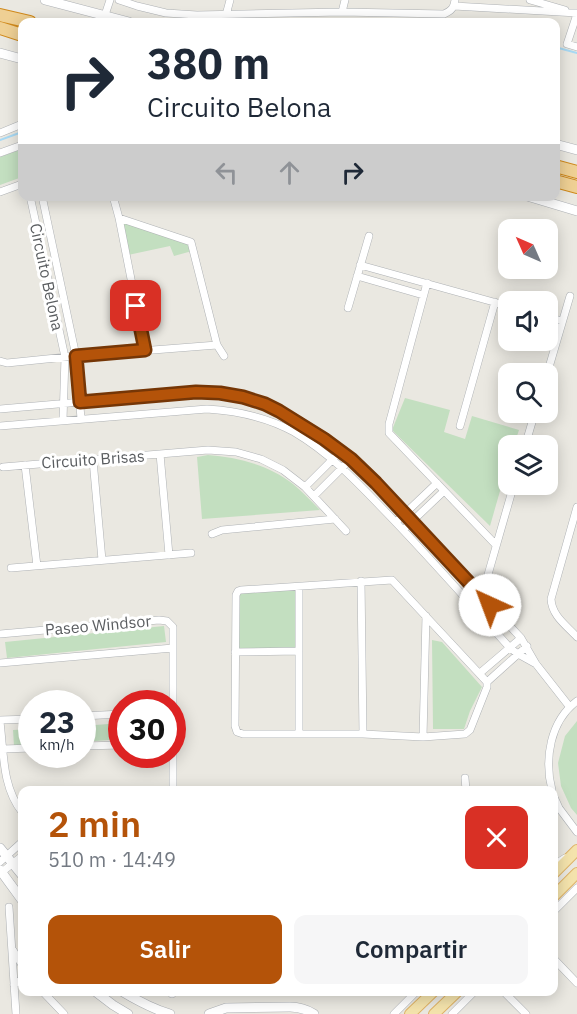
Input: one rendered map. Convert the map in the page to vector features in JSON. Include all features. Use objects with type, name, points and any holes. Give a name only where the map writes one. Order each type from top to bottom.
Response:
[{"type":"highway","points":[[0,15],[18,19]]},
{"type":"highway","points":[[0,28],[18,34]]},
{"type":"highway","points":[[560,167],[577,172]]},
{"type":"highway","points":[[560,182],[577,187]]},
{"type":"main road","points":[[558,869],[577,850]]},
{"type":"main road","points":[[558,892],[577,873]]},
{"type":"main road","points":[[410,1014],[429,996]]},
{"type":"main road","points":[[441,1012],[454,996]]},
{"type":"street","points":[[45,0],[115,18]]},
{"type":"street","points":[[105,15],[110,0]]},
{"type":"street","points":[[119,0],[166,13],[197,15],[342,12],[444,14],[450,12],[455,3],[577,13]]},
{"type":"street","points":[[226,15],[230,0]]},
{"type":"street","points":[[342,12],[345,0]]},
{"type":"street","points":[[530,0],[577,13]]},
{"type":"street","points":[[577,13],[567,44],[577,48]]},
{"type":"street","points":[[0,53],[18,58]]},
{"type":"street","points":[[0,133],[18,126]]},
{"type":"street","points":[[560,145],[577,150]]},
{"type":"street","points":[[0,153],[18,146]]},
{"type":"street","points":[[0,192],[18,185]]},
{"type":"street","name":"Circuito Belona","points":[[31,201],[65,357],[63,420]]},
{"type":"street","name":"Circuito Belona","points":[[43,201],[76,356],[81,419]]},
{"type":"street","points":[[114,201],[145,350]]},
{"type":"street","points":[[544,201],[577,211]]},
{"type":"street","points":[[119,218],[191,242],[216,345],[224,356]]},
{"type":"street","points":[[348,308],[369,236]]},
{"type":"street","points":[[360,265],[498,303]]},
{"type":"street","points":[[357,276],[423,296]]},
{"type":"street","points":[[427,283],[388,429],[392,437],[496,545]]},
{"type":"street","points":[[550,363],[570,296]]},
{"type":"street","points":[[460,426],[495,302]]},
{"type":"street","points":[[558,320],[562,321]]},
{"type":"street","points":[[0,361],[7,363],[216,345]]},
{"type":"street","points":[[0,409],[196,392],[220,393],[265,404],[303,425],[341,451],[376,483],[521,638],[536,664],[569,706]]},
{"type":"street","points":[[0,426],[207,409],[231,410],[260,417],[285,427],[333,459],[396,522],[510,648],[536,664]]},
{"type":"street","name":"Circuito Brisas","points":[[3,467],[208,450],[236,452],[261,459],[283,470],[305,487],[346,531]]},
{"type":"street","points":[[305,487],[341,451]]},
{"type":"street","name":"Circuito Brisas","points":[[160,454],[169,555]]},
{"type":"street","points":[[314,496],[351,459]]},
{"type":"street","points":[[93,460],[102,560]]},
{"type":"street","name":"Circuito Brisas","points":[[25,465],[37,566]]},
{"type":"street","points":[[396,522],[437,483]]},
{"type":"street","points":[[403,530],[444,491]]},
{"type":"street","points":[[485,585],[511,495]]},
{"type":"street","points":[[577,507],[551,598],[555,614],[577,637]]},
{"type":"street","points":[[212,534],[222,530],[335,519]]},
{"type":"street","points":[[11,568],[190,553]]},
{"type":"street","points":[[392,580],[487,682],[468,733],[423,737],[363,734],[243,734],[237,732],[235,726],[236,595],[241,590],[299,587],[392,580]]},
{"type":"street","points":[[362,581],[363,734]]},
{"type":"street","points":[[299,587],[299,734]]},
{"type":"street","points":[[423,737],[426,616]]},
{"type":"street","name":"Paseo Windsor","points":[[0,634],[167,621],[173,627],[173,690]]},
{"type":"street","points":[[571,630],[577,624]]},
{"type":"street","points":[[480,673],[521,638]]},
{"type":"street","points":[[487,682],[527,646]]},
{"type":"street","name":"Paseo Windsor","points":[[0,663],[173,648]]},
{"type":"street","points":[[235,652],[299,651]]},
{"type":"street","points":[[551,786],[548,777],[548,758],[551,739],[569,706],[577,701]]},
{"type":"street","points":[[18,720],[0,721],[9,790],[18,807]]},
{"type":"street","points":[[3,749],[18,748]]},
{"type":"street","name":"Paseo Windsor","points":[[173,768],[173,786]]},
{"type":"street","points":[[465,778],[466,786]]},
{"type":"street","points":[[558,806],[577,832]]},
{"type":"street","points":[[18,846],[5,857],[1,871],[18,894]]},
{"type":"street","points":[[558,862],[577,850]]},
{"type":"street","points":[[5,857],[18,871]]},
{"type":"street","points":[[558,908],[576,892]]},
{"type":"street","points":[[9,907],[16,1014]]},
{"type":"street","points":[[12,948],[18,958]]},
{"type":"street","points":[[558,963],[577,983]]},
{"type":"street","points":[[14,973],[18,969]]},
{"type":"street","points":[[14,985],[18,982]]},
{"type":"street","points":[[47,996],[64,1014]]},
{"type":"street","points":[[101,996],[128,1014]]},
{"type":"street","points":[[129,996],[156,1010],[170,1014]]},
{"type":"street","points":[[394,1014],[412,996]]},
{"type":"street","points":[[452,1014],[470,996]]},
{"type":"street","points":[[508,996],[526,1014]]},
{"type":"street","points":[[215,1013],[226,1008],[298,1007],[314,1014]]},
{"type":"green space","points":[[18,150],[18,178],[0,185],[0,157]]},
{"type":"green space","points":[[121,220],[190,243],[192,251],[174,256],[170,246],[128,255]]},
{"type":"green space","points":[[405,398],[450,410],[444,432],[465,439],[472,416],[519,430],[517,435],[498,435],[499,495],[490,526],[392,430]]},
{"type":"green space","points":[[208,455],[241,460],[274,472],[304,493],[320,510],[202,519],[197,457]]},
{"type":"green space","points":[[297,590],[297,648],[236,650],[239,592]]},
{"type":"green space","points":[[164,626],[166,642],[7,658],[5,642]]},
{"type":"green space","points":[[432,640],[442,642],[482,687],[464,729],[433,729]]},
{"type":"green space","points":[[577,721],[577,815],[571,808],[561,786],[558,763],[565,736]]},
{"type":"green space","points":[[108,724],[108,740],[96,741],[96,725]]},
{"type":"green space","points":[[13,730],[18,730],[18,746],[14,746]]},
{"type":"waterway","points":[[560,48],[577,53]]},
{"type":"waterway","points":[[0,140],[18,133]]},
{"type":"route","points":[[136,306],[145,350],[76,356],[80,402],[196,392],[243,397],[265,404],[303,425],[351,459],[490,605]]}]
